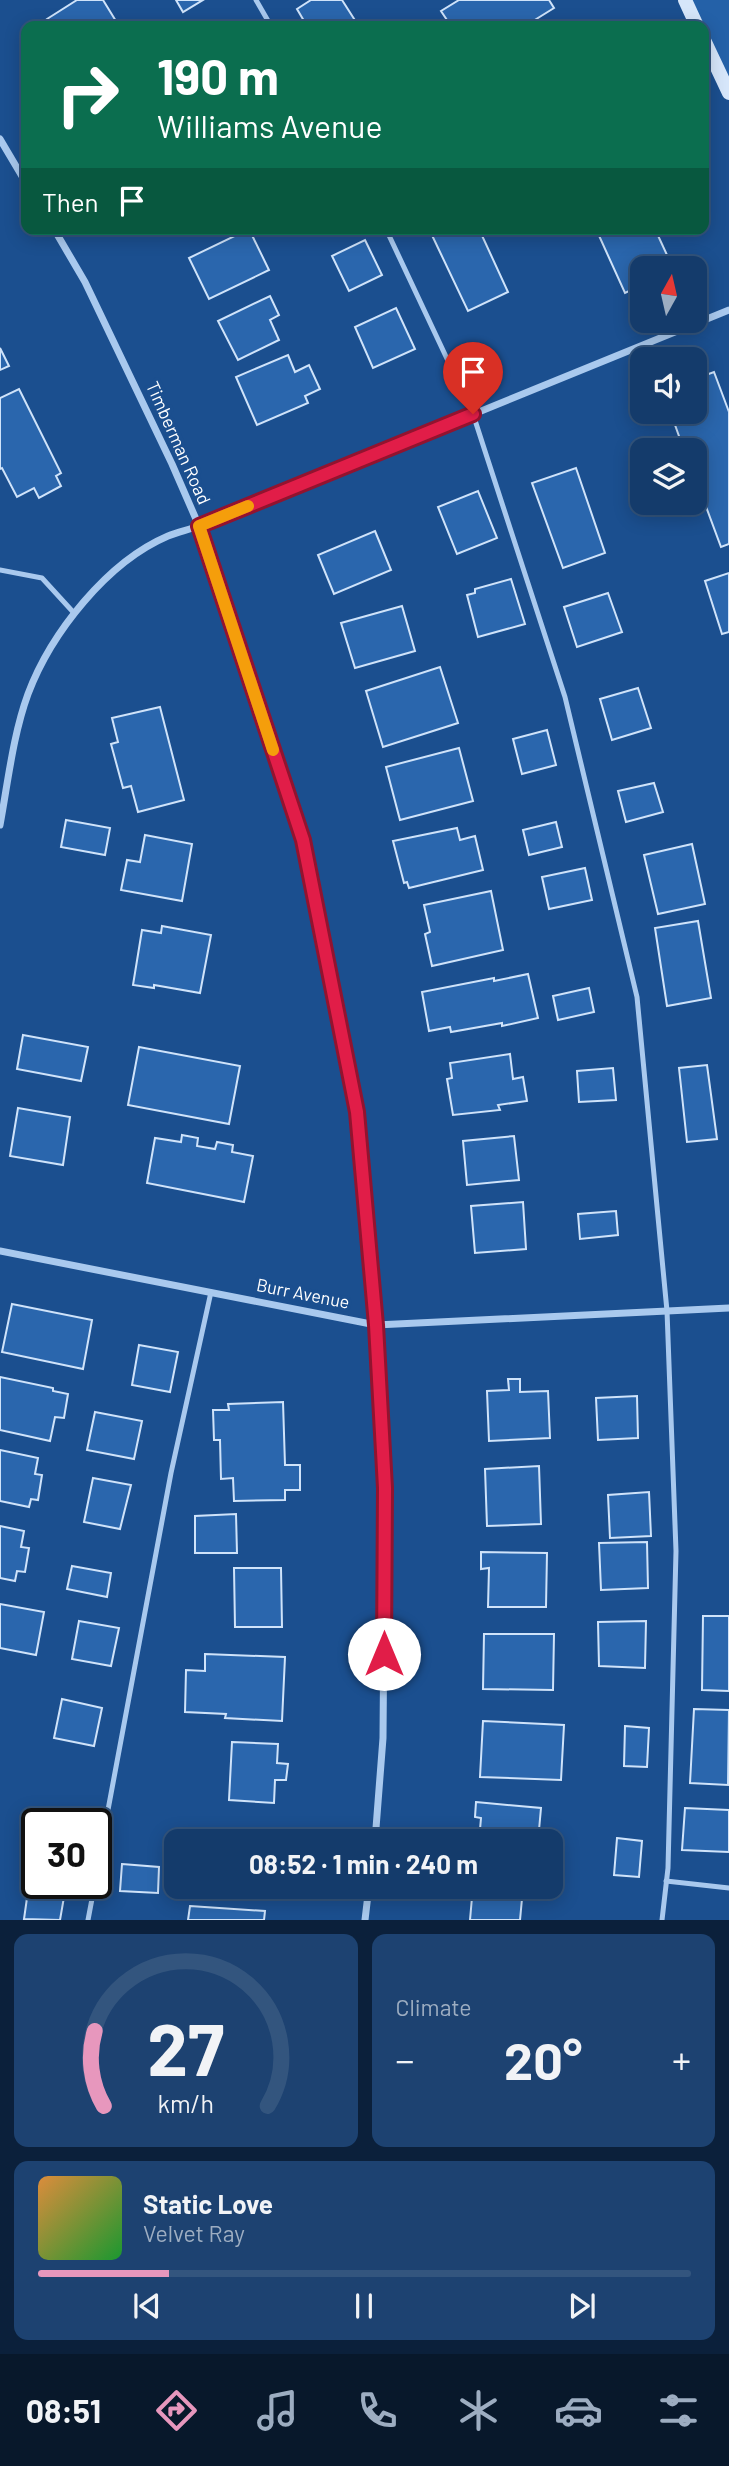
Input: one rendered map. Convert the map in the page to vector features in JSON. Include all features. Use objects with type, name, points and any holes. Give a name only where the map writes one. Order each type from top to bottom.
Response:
[{"type":"main road","points":[[685,0],[695,21]]},
{"type":"main road","points":[[709,51],[729,93]]},
{"type":"street","points":[[0,139],[21,175]]},
{"type":"street","name":"Timberman Road","points":[[58,235],[85,282],[173,464],[199,526],[303,840],[357,1112],[376,1325],[385,1488],[383,1738],[376,1829]]},
{"type":"street","points":[[0,825],[19,722],[28,693],[45,657],[74,612],[112,573],[136,554],[167,536],[199,526],[729,310]]},
{"type":"street","name":"Burr Avenue","points":[[0,1251],[376,1325],[729,1308]]},
{"type":"street","points":[[365,1920],[367,1899]]},
{"type":"lane","points":[[256,0],[268,21]]},
{"type":"lane","points":[[389,235],[473,414],[565,697],[638,997],[667,1311],[676,1551],[667,1881],[662,1920]]},
{"type":"lane","points":[[0,570],[42,579],[74,612]]},
{"type":"lane","points":[[108,1808],[171,1473],[211,1292]]},
{"type":"lane","points":[[667,1881],[729,1888]]},
{"type":"lane","points":[[88,1920],[91,1899]]},
{"type":"shaded area","points":[[685,0],[729,0],[729,93],[709,51],[709,21],[700,21]]},
{"type":"building","points":[[77,0],[103,0],[116,21],[48,21],[47,19]]},
{"type":"building","points":[[176,0],[203,0],[183,12]]},
{"type":"building","points":[[311,0],[342,0],[355,21],[304,21],[297,9]]},
{"type":"building","points":[[459,0],[549,0],[554,8],[533,21],[448,21],[441,11]]},
{"type":"building","points":[[237,235],[252,235],[269,270],[209,299],[189,258]]},
{"type":"building","points":[[432,235],[482,235],[508,292],[468,311]]},
{"type":"building","points":[[599,235],[658,235],[667,256],[630,256],[630,291],[625,293]]},
{"type":"building","points":[[365,240],[382,275],[349,291],[332,256]]},
{"type":"building","points":[[270,296],[279,315],[270,320],[279,340],[238,360],[218,321]]},
{"type":"building","points":[[396,308],[415,349],[373,368],[355,327]]},
{"type":"building","points":[[0,348],[9,366],[0,370]]},
{"type":"building","points":[[288,355],[295,372],[309,365],[320,389],[305,396],[308,403],[257,425],[236,377]]},
{"type":"building","points":[[714,372],[729,412],[729,544],[721,547],[707,509],[707,438],[680,438],[675,424],[707,424],[707,375]]},
{"type":"building","points":[[19,389],[61,473],[56,476],[61,486],[39,498],[34,488],[17,497],[2,468],[0,469],[0,398]]},
{"type":"building","points":[[576,468],[605,553],[563,568],[532,483]]},
{"type":"building","points":[[478,491],[497,538],[457,554],[438,507]]},
{"type":"building","points":[[375,531],[391,570],[334,594],[318,555]]},
{"type":"building","points":[[729,573],[729,632],[722,634],[705,581]]},
{"type":"building","points":[[511,579],[525,624],[478,637],[467,595],[475,593],[475,589]]},
{"type":"building","points":[[608,593],[622,632],[577,647],[564,607]]},
{"type":"building","points":[[402,606],[415,651],[355,668],[341,623]]},
{"type":"building","points":[[440,667],[458,723],[383,747],[366,691]]},
{"type":"building","points":[[638,688],[651,728],[612,740],[600,699]]},
{"type":"building","points":[[160,707],[184,800],[138,812],[131,786],[123,788],[111,744],[118,742],[112,718]]},
{"type":"building","points":[[547,730],[556,765],[522,774],[513,739]]},
{"type":"building","points":[[459,748],[473,801],[400,820],[386,767]]},
{"type":"building","points":[[654,783],[663,812],[626,822],[618,791]]},
{"type":"building","points":[[66,820],[110,828],[105,855],[61,847]]},
{"type":"building","points":[[556,822],[562,847],[529,855],[523,830]]},
{"type":"building","points":[[457,828],[460,840],[475,836],[483,870],[409,888],[407,882],[404,883],[393,841]]},
{"type":"building","points":[[145,835],[192,844],[182,901],[121,890],[127,860],[140,862]]},
{"type":"building","points":[[692,844],[705,904],[658,914],[644,855]]},
{"type":"building","points":[[585,868],[592,900],[549,909],[542,877]]},
{"type":"building","points":[[491,891],[503,950],[432,966],[425,934],[430,932],[424,905]]},
{"type":"building","points":[[698,921],[711,998],[667,1006],[655,928]]},
{"type":"building","points":[[162,926],[211,935],[200,993],[154,985],[154,988],[133,985],[142,930],[161,933]]},
{"type":"building","points":[[528,974],[538,1018],[502,1026],[502,1023],[451,1032],[450,1027],[429,1031],[422,992]]},
{"type":"building","points":[[589,988],[594,1012],[558,1020],[553,996]]},
{"type":"building","points":[[23,1035],[88,1047],[81,1081],[17,1069]]},
{"type":"building","points":[[139,1047],[240,1066],[229,1124],[128,1105]]},
{"type":"building","points":[[510,1054],[513,1079],[523,1077],[527,1101],[498,1105],[500,1110],[453,1115],[447,1079],[452,1078],[450,1063]]},
{"type":"building","points":[[707,1065],[717,1139],[687,1142],[679,1068]]},
{"type":"building","points":[[613,1068],[616,1100],[579,1102],[577,1071]]},
{"type":"building","points":[[18,1108],[70,1117],[63,1165],[10,1156]]},
{"type":"building","points":[[182,1135],[198,1138],[197,1146],[215,1149],[217,1142],[233,1145],[232,1152],[253,1156],[244,1202],[147,1183],[155,1138],[181,1142]]},
{"type":"building","points":[[514,1136],[519,1180],[467,1185],[463,1141]]},
{"type":"building","points":[[523,1202],[526,1249],[475,1253],[471,1206]]},
{"type":"building","points":[[616,1211],[618,1235],[580,1239],[578,1214]]},
{"type":"building","points":[[12,1304],[92,1320],[83,1369],[2,1352]]},
{"type":"building","points":[[139,1345],[178,1352],[170,1392],[132,1385]]},
{"type":"building","points":[[0,1377],[53,1388],[53,1391],[68,1394],[64,1418],[55,1417],[50,1441],[0,1430]]},
{"type":"building","points":[[508,1379],[520,1379],[520,1392],[548,1391],[550,1438],[489,1441],[487,1391],[509,1390]]},
{"type":"building","points":[[637,1396],[638,1438],[598,1440],[596,1398]]},
{"type":"building","points":[[283,1402],[285,1465],[300,1465],[300,1490],[285,1490],[285,1500],[234,1501],[233,1478],[221,1479],[220,1440],[214,1440],[213,1410],[229,1410],[228,1404]]},
{"type":"building","points":[[95,1412],[142,1421],[134,1459],[87,1450]]},
{"type":"building","points":[[0,1450],[38,1458],[35,1474],[42,1475],[38,1500],[31,1499],[29,1507],[0,1501]]},
{"type":"building","points":[[539,1466],[541,1524],[487,1526],[485,1469]]},
{"type":"building","points":[[93,1478],[131,1485],[120,1529],[84,1522]]},
{"type":"building","points":[[649,1492],[651,1536],[610,1538],[608,1495]]},
{"type":"building","points":[[236,1514],[237,1553],[195,1553],[195,1516]]},
{"type":"building","points":[[0,1526],[24,1531],[21,1547],[29,1548],[25,1572],[17,1571],[15,1581],[0,1578]]},
{"type":"building","points":[[647,1542],[648,1588],[601,1590],[599,1543]]},
{"type":"building","points":[[481,1552],[547,1553],[546,1607],[488,1607],[489,1568],[481,1569]]},
{"type":"building","points":[[72,1566],[111,1573],[107,1597],[67,1589]]},
{"type":"building","points":[[234,1568],[281,1568],[282,1627],[235,1627]]},
{"type":"building","points":[[0,1604],[44,1612],[36,1655],[0,1648]]},
{"type":"building","points":[[703,1616],[729,1616],[729,1691],[702,1690]]},
{"type":"building","points":[[79,1621],[119,1628],[111,1666],[72,1659]]},
{"type":"building","points":[[646,1621],[645,1668],[599,1666],[598,1622]]},
{"type":"building","points":[[484,1634],[554,1634],[553,1690],[483,1689]]},
{"type":"building","points":[[205,1654],[285,1657],[282,1721],[225,1718],[226,1714],[185,1712],[186,1670],[205,1671]]},
{"type":"building","points":[[62,1699],[102,1708],[94,1746],[54,1738]]},
{"type":"building","points":[[694,1709],[729,1710],[728,1785],[690,1783]]},
{"type":"building","points":[[483,1721],[564,1725],[561,1780],[480,1777]]},
{"type":"building","points":[[625,1726],[649,1728],[647,1767],[624,1766]]},
{"type":"building","points":[[232,1742],[278,1744],[277,1763],[288,1764],[286,1780],[275,1780],[274,1803],[229,1800]]},
{"type":"building","points":[[476,1802],[541,1808],[539,1829],[480,1829],[481,1818],[475,1817]]},
{"type":"building","points":[[685,1808],[729,1810],[729,1852],[682,1850]]},
{"type":"building","points":[[617,1838],[642,1841],[639,1877],[614,1875]]},
{"type":"building","points":[[122,1864],[159,1867],[158,1893],[120,1891]]},
{"type":"building","points":[[27,1899],[64,1899],[60,1920],[24,1919]]},
{"type":"building","points":[[472,1899],[522,1899],[520,1920],[470,1920]]},
{"type":"building","points":[[190,1906],[265,1911],[264,1920],[188,1920]]},
{"type":"slow traffic","points":[[248,506],[199,526],[273,750]]},
{"type":"route","points":[[384,1654],[385,1488],[376,1325],[357,1112],[303,840],[199,526],[473,414]]}]
